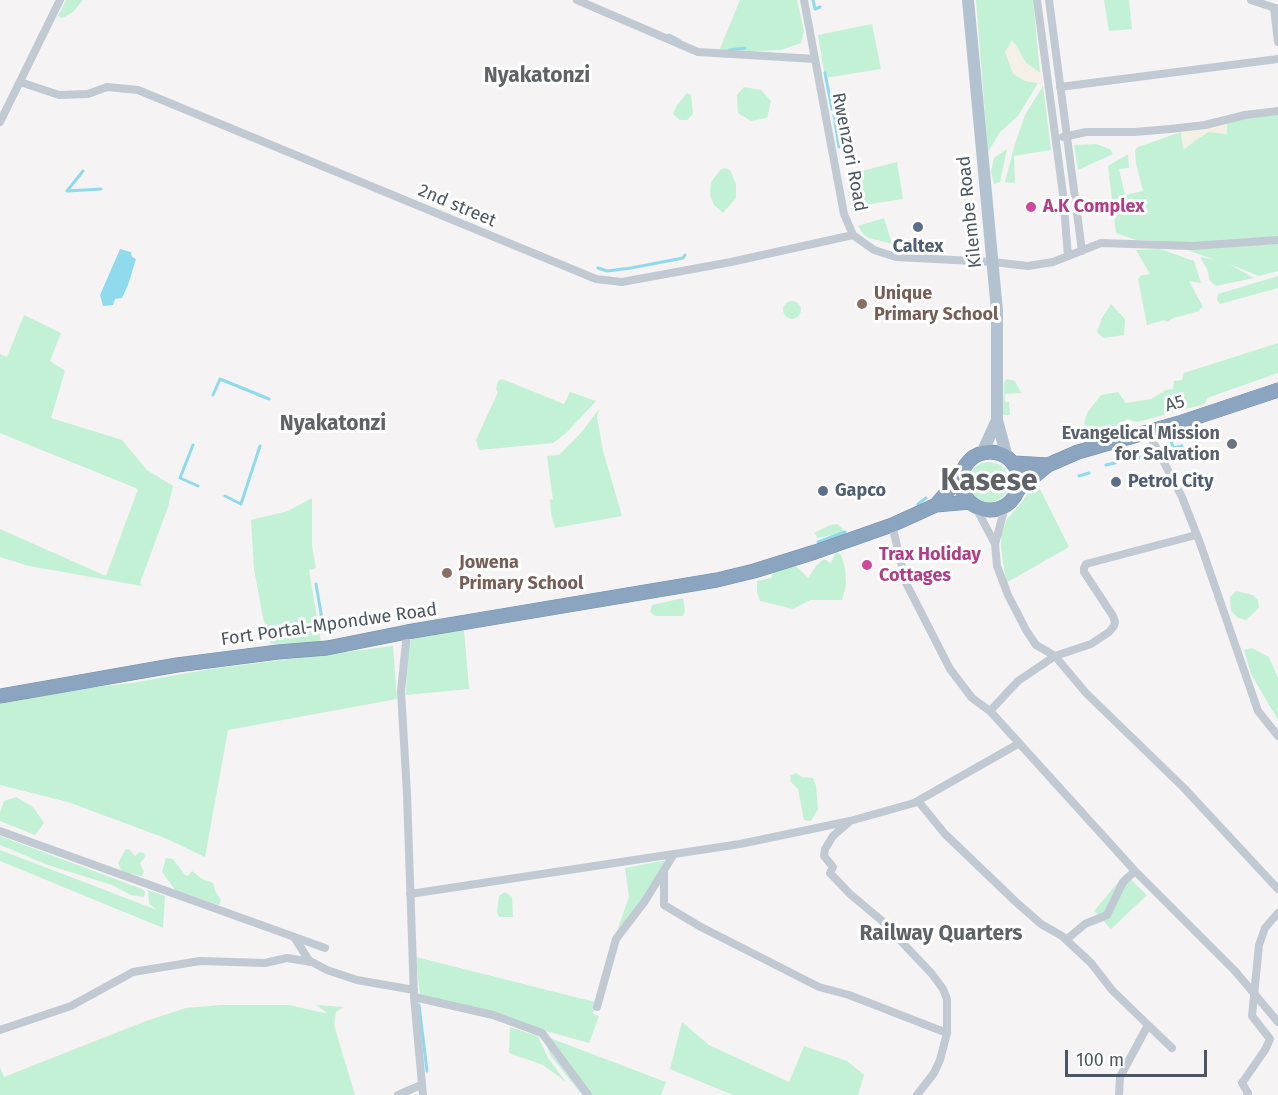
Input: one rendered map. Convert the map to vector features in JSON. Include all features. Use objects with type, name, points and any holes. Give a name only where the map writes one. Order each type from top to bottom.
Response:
[{"type":"highway","name":"A5","points":[[1005,507],[1013,499],[1018,489],[1048,465],[1077,452],[1184,421],[1278,390]]},
{"type":"highway","name":"A5","points":[[982,453],[990,452],[1010,460],[1048,465]]},
{"type":"highway","name":"Kilembe Road","points":[[962,474],[966,464],[973,457],[982,453]]},
{"type":"highway","name":"Kilembe Road","points":[[1010,460],[1019,476],[1018,489]]},
{"type":"highway","points":[[962,474],[961,484],[964,494],[972,504],[985,510],[1005,507]]},
{"type":"highway","name":"Fort Portal-Mpondwe Road","points":[[936,505],[962,474]]},
{"type":"highway","name":"Fort Portal-Mpondwe Road","points":[[0,696],[188,664],[278,651],[327,648],[407,632],[717,580],[789,561],[892,525],[936,505],[972,504]]},
{"type":"main road","name":"Kilembe Road","points":[[968,0],[997,311],[996,420],[1010,460]]},
{"type":"main road","name":"Kilembe Road","points":[[982,453],[996,420]]},
{"type":"street","points":[[0,122],[60,0]]},
{"type":"street","points":[[577,0],[698,52],[815,59]]},
{"type":"street","name":"Rwenzori Road","points":[[804,0],[844,214],[853,235],[874,250],[896,257],[1028,266],[1053,262],[1101,243],[1192,246],[1278,240]]},
{"type":"street","points":[[1037,0],[1056,140],[1068,256]]},
{"type":"street","points":[[1049,0],[1082,251]]},
{"type":"street","points":[[1251,0],[1276,9],[1278,42]]},
{"type":"street","points":[[1060,87],[1278,59]]},
{"type":"street","name":"2nd street","points":[[20,82],[59,95],[88,94],[108,87],[138,90],[596,279],[622,282],[731,262],[853,235]]},
{"type":"street","points":[[1056,140],[1086,132],[1135,132],[1205,125],[1245,115],[1278,111]]},
{"type":"street","points":[[1147,430],[1182,497],[1258,711],[1278,736]]},
{"type":"street","points":[[972,504],[995,544]]},
{"type":"street","points":[[1005,507],[995,544],[997,566],[1008,595],[1036,645],[1055,656],[1086,693],[1190,795],[1278,888]]},
{"type":"street","points":[[892,525],[906,583],[950,669],[972,698],[990,711],[1135,871],[1235,971],[1278,1022]]},
{"type":"street","points":[[990,711],[1018,681],[1055,656],[1090,644],[1109,633],[1114,626],[1113,616],[1084,572],[1086,564],[1196,535]]},
{"type":"street","points":[[407,632],[401,691],[414,994],[423,1095]]},
{"type":"street","points":[[410,894],[674,854],[850,821],[918,801],[1018,744]]},
{"type":"street","points":[[918,801],[945,834],[1016,902],[1041,924],[1066,940],[1091,963],[1112,990],[1172,1048]]},
{"type":"street","points":[[850,821],[832,836],[825,849],[824,856],[833,867],[830,873],[850,894],[881,920],[932,974],[947,999],[947,1033],[937,1068],[917,1095]]},
{"type":"street","points":[[0,831],[325,948]]},
{"type":"street","points":[[597,1007],[616,939],[645,901],[674,854]]},
{"type":"street","points":[[664,870],[664,905],[701,927],[819,987],[849,995],[947,1033]]},
{"type":"street","points":[[1066,940],[1085,924],[1107,915],[1123,882],[1135,871]]},
{"type":"street","points":[[1247,1095],[1242,1083],[1270,1039],[1252,1016],[1258,945],[1265,928],[1278,914]]},
{"type":"street","points":[[294,937],[310,962]]},
{"type":"street","points":[[0,1030],[71,1006],[133,972],[200,961],[265,963],[287,958],[310,962],[357,980],[493,1015],[542,1033],[588,1095]]},
{"type":"street","points":[[1119,1095],[1120,1077],[1148,1025]]},
{"type":"street","points":[[398,1095],[421,1085]]},
{"type":"green space","points":[[66,0],[83,0],[72,13],[62,18],[58,16]]},
{"type":"green space","points":[[740,0],[797,0],[804,31],[801,43],[781,50],[758,51],[751,54],[719,51]]},
{"type":"green space","points":[[976,0],[1033,0],[1040,73],[1026,63],[1015,43],[1025,81],[1038,83],[1018,116],[1000,132],[988,152]]},
{"type":"green space","points":[[1104,0],[1129,0],[1132,29],[1109,31]]},
{"type":"green space","points":[[872,24],[881,69],[825,78],[818,35]]},
{"type":"green space","points":[[1043,86],[1051,150],[1014,156],[1015,183],[1005,182],[1025,115]]},
{"type":"green space","points":[[744,87],[761,90],[771,101],[767,118],[751,121],[738,113],[737,95]]},
{"type":"green space","points":[[687,93],[691,95],[693,114],[687,120],[680,120],[673,114]]},
{"type":"green space","points":[[1278,113],[1278,271],[1259,276],[1229,264],[1254,278],[1216,286],[1210,281],[1207,269],[1200,257],[1215,260],[1163,241],[1136,240],[1116,233],[1108,166],[1128,154],[1129,168],[1119,169],[1125,195],[1143,191],[1136,163],[1135,150],[1138,147],[1181,132],[1184,149],[1227,121]]},
{"type":"green space","points":[[1096,144],[1110,149],[1113,154],[1078,170],[1074,145]]},
{"type":"green space","points":[[1007,149],[1000,182],[994,184],[991,172],[994,158]]},
{"type":"green space","points":[[897,162],[903,199],[851,207],[846,175]]},
{"type":"green space","points":[[724,168],[730,170],[736,184],[736,198],[723,213],[714,205],[710,195],[711,182]]},
{"type":"green space","points":[[884,218],[892,244],[869,238],[858,226]]},
{"type":"green space","points":[[1160,249],[1194,261],[1201,283],[1189,281],[1203,307],[1199,309],[1200,311],[1173,318],[1167,322],[1164,320],[1147,325],[1138,279],[1142,275],[1150,274],[1136,250]]},
{"type":"green space","points":[[1278,276],[1278,288],[1220,304],[1217,300],[1218,294]]},
{"type":"green space","points":[[792,301],[798,304],[801,310],[798,316],[792,319],[786,316],[783,310],[786,304]]},
{"type":"green space","points":[[1111,304],[1125,319],[1124,335],[1103,338],[1097,332]]},
{"type":"green space","points":[[24,315],[61,333],[50,361],[65,371],[51,418],[122,440],[147,470],[173,486],[168,507],[140,583],[142,586],[29,566],[0,557],[0,529],[106,576],[138,489],[0,433],[0,354],[7,357]]},
{"type":"green space","points":[[1278,343],[1278,373],[1207,398],[1205,404],[1137,422],[1127,419],[1113,429],[1091,431],[1084,423],[1087,413],[1101,395],[1118,392],[1126,403],[1151,399],[1166,390],[1173,389],[1174,381],[1182,380],[1184,373]]},
{"type":"green space","points":[[502,379],[564,404],[570,392],[596,401],[566,433],[553,443],[479,450],[476,440],[498,392],[496,389],[498,381]]},
{"type":"green space","points":[[1007,379],[1015,381],[1021,393],[1005,394],[1005,402],[1009,402],[1010,415],[1003,415],[1004,382]]},
{"type":"green space","points":[[599,409],[597,417],[603,451],[622,516],[555,528],[551,514],[550,499],[553,500],[547,456],[559,455],[580,434]]},
{"type":"green space","points":[[989,462],[997,463],[1003,468],[1008,474],[1008,490],[1003,496],[997,501],[989,502],[981,501],[975,496],[970,490],[969,482],[970,474],[975,468],[981,463]]},
{"type":"green space","points":[[1036,481],[1069,547],[1006,583],[1001,534],[1007,519]]},
{"type":"green space","points":[[312,498],[312,546],[316,568],[309,570],[321,642],[271,644],[263,618],[254,569],[251,520],[288,511]]},
{"type":"green space","points":[[838,524],[845,532],[818,538],[814,533],[830,525]]},
{"type":"green space","points":[[836,552],[841,555],[845,568],[846,585],[842,600],[810,600],[793,609],[760,601],[757,581],[771,578],[774,571],[794,564],[808,578],[824,559],[831,563]]},
{"type":"green space","points":[[1236,591],[1253,595],[1258,600],[1259,608],[1246,620],[1238,618],[1231,611],[1230,597]]},
{"type":"green space","points":[[683,598],[685,610],[683,616],[655,616],[650,612],[652,605]]},
{"type":"green space","points":[[464,630],[469,689],[406,695],[407,645],[412,639]]},
{"type":"green space","points":[[393,646],[397,699],[228,730],[205,857],[165,838],[68,802],[0,785],[0,704],[85,688],[132,683],[210,669]]},
{"type":"green space","points":[[1252,648],[1269,657],[1278,678],[1278,720],[1251,674],[1244,650]]},
{"type":"green space","points":[[796,773],[802,777],[813,778],[816,786],[818,809],[811,821],[804,820],[798,789],[791,782],[790,776]]},
{"type":"green space","points":[[16,797],[33,807],[44,823],[35,835],[0,821],[4,801]]},
{"type":"green space","points":[[0,836],[142,889],[145,892],[144,897],[131,895],[112,885],[48,865],[0,845]]},
{"type":"green space","points":[[126,849],[135,856],[140,852],[144,853],[145,857],[140,863],[144,872],[142,876],[122,872],[118,863]]},
{"type":"green space","points":[[0,850],[157,910],[149,904],[148,890],[165,896],[163,928],[0,861]]},
{"type":"green space","points":[[166,858],[173,859],[185,875],[188,876],[192,871],[202,879],[213,883],[221,900],[219,905],[176,891],[162,872]]},
{"type":"green space","points":[[667,860],[642,901],[617,931],[629,897],[625,868]]},
{"type":"green space","points":[[1125,874],[1147,895],[1111,929],[1094,911]]},
{"type":"green space","points":[[505,892],[512,897],[513,917],[499,917],[497,912],[499,896]]},
{"type":"green space","points":[[416,957],[595,1002],[593,1014],[599,1016],[589,1043],[420,996]]},
{"type":"green space","points":[[221,1005],[289,1005],[324,1013],[327,1013],[316,1005],[344,1007],[336,1012],[334,1025],[355,1095],[0,1095],[0,1067],[4,1077],[146,1021],[186,1008]]},
{"type":"green space","points":[[682,1022],[709,1045],[789,1082],[804,1046],[847,1061],[864,1075],[858,1095],[733,1095],[670,1069]]},
{"type":"green space","points":[[510,1027],[538,1036],[548,1058],[566,1082],[543,1065],[509,1053]]},
{"type":"green space","points":[[542,1035],[666,1082],[661,1095],[582,1095],[551,1056]]},
{"type":"sand","points":[[1012,40],[1026,63],[1040,73],[1043,86],[1025,81],[1013,74],[1005,52]]},
{"type":"sand","points":[[1227,121],[1227,134],[1208,132],[1183,149],[1181,132]]},
{"type":"water","points":[[120,249],[131,252],[132,257],[136,259],[122,298],[115,299],[113,305],[103,306],[100,295]]},
{"type":"waterway","points":[[813,0],[815,9],[820,7]]},
{"type":"waterway","points":[[669,35],[679,40]]},
{"type":"waterway","points":[[729,50],[745,48]]},
{"type":"waterway","points":[[825,73],[832,109]]},
{"type":"waterway","points":[[834,115],[839,147]]},
{"type":"waterway","points":[[83,171],[67,191],[101,189]]},
{"type":"waterway","points":[[598,268],[607,271],[631,268],[683,258],[685,255]]},
{"type":"waterway","points":[[213,395],[220,379],[269,399]]},
{"type":"waterway","points":[[1170,439],[1178,459]]},
{"type":"waterway","points":[[193,445],[180,478],[198,486]]},
{"type":"waterway","points":[[225,496],[241,504],[260,446]]},
{"type":"waterway","points":[[1173,448],[1182,446]]},
{"type":"waterway","points":[[1135,459],[1152,454]]},
{"type":"waterway","points":[[1106,465],[1115,463]]},
{"type":"waterway","points":[[1079,476],[1089,473]]},
{"type":"waterway","points":[[918,504],[926,498]]},
{"type":"waterway","points":[[818,542],[845,532]]},
{"type":"waterway","points":[[316,584],[322,619]]},
{"type":"waterway","points":[[419,1005],[427,1071]]},
{"type":"place","name":"A.K Complex","points":[[1031,207]]},
{"type":"place","name":"Caltex","points":[[918,227]]},
{"type":"place","name":"Unique Primary School","points":[[862,304]]},
{"type":"place","name":"Evangelical Mission for Salvation","points":[[1232,444]]},
{"type":"place","name":"Petrol City","points":[[1116,482]]},
{"type":"place","name":"Gapco","points":[[823,491]]},
{"type":"place","name":"Trax Holiday Cottages","points":[[867,565]]},
{"type":"place","name":"Jowena Primary School","points":[[447,573]]},
{"type":"district","name":"Nyakatonzi","points":[[537,76]]},
{"type":"district","name":"Nyakatonzi","points":[[333,424]]},
{"type":"district","name":"Kasese","points":[[989,482]]},
{"type":"district","name":"Railway Quarters","points":[[941,934]]}]
